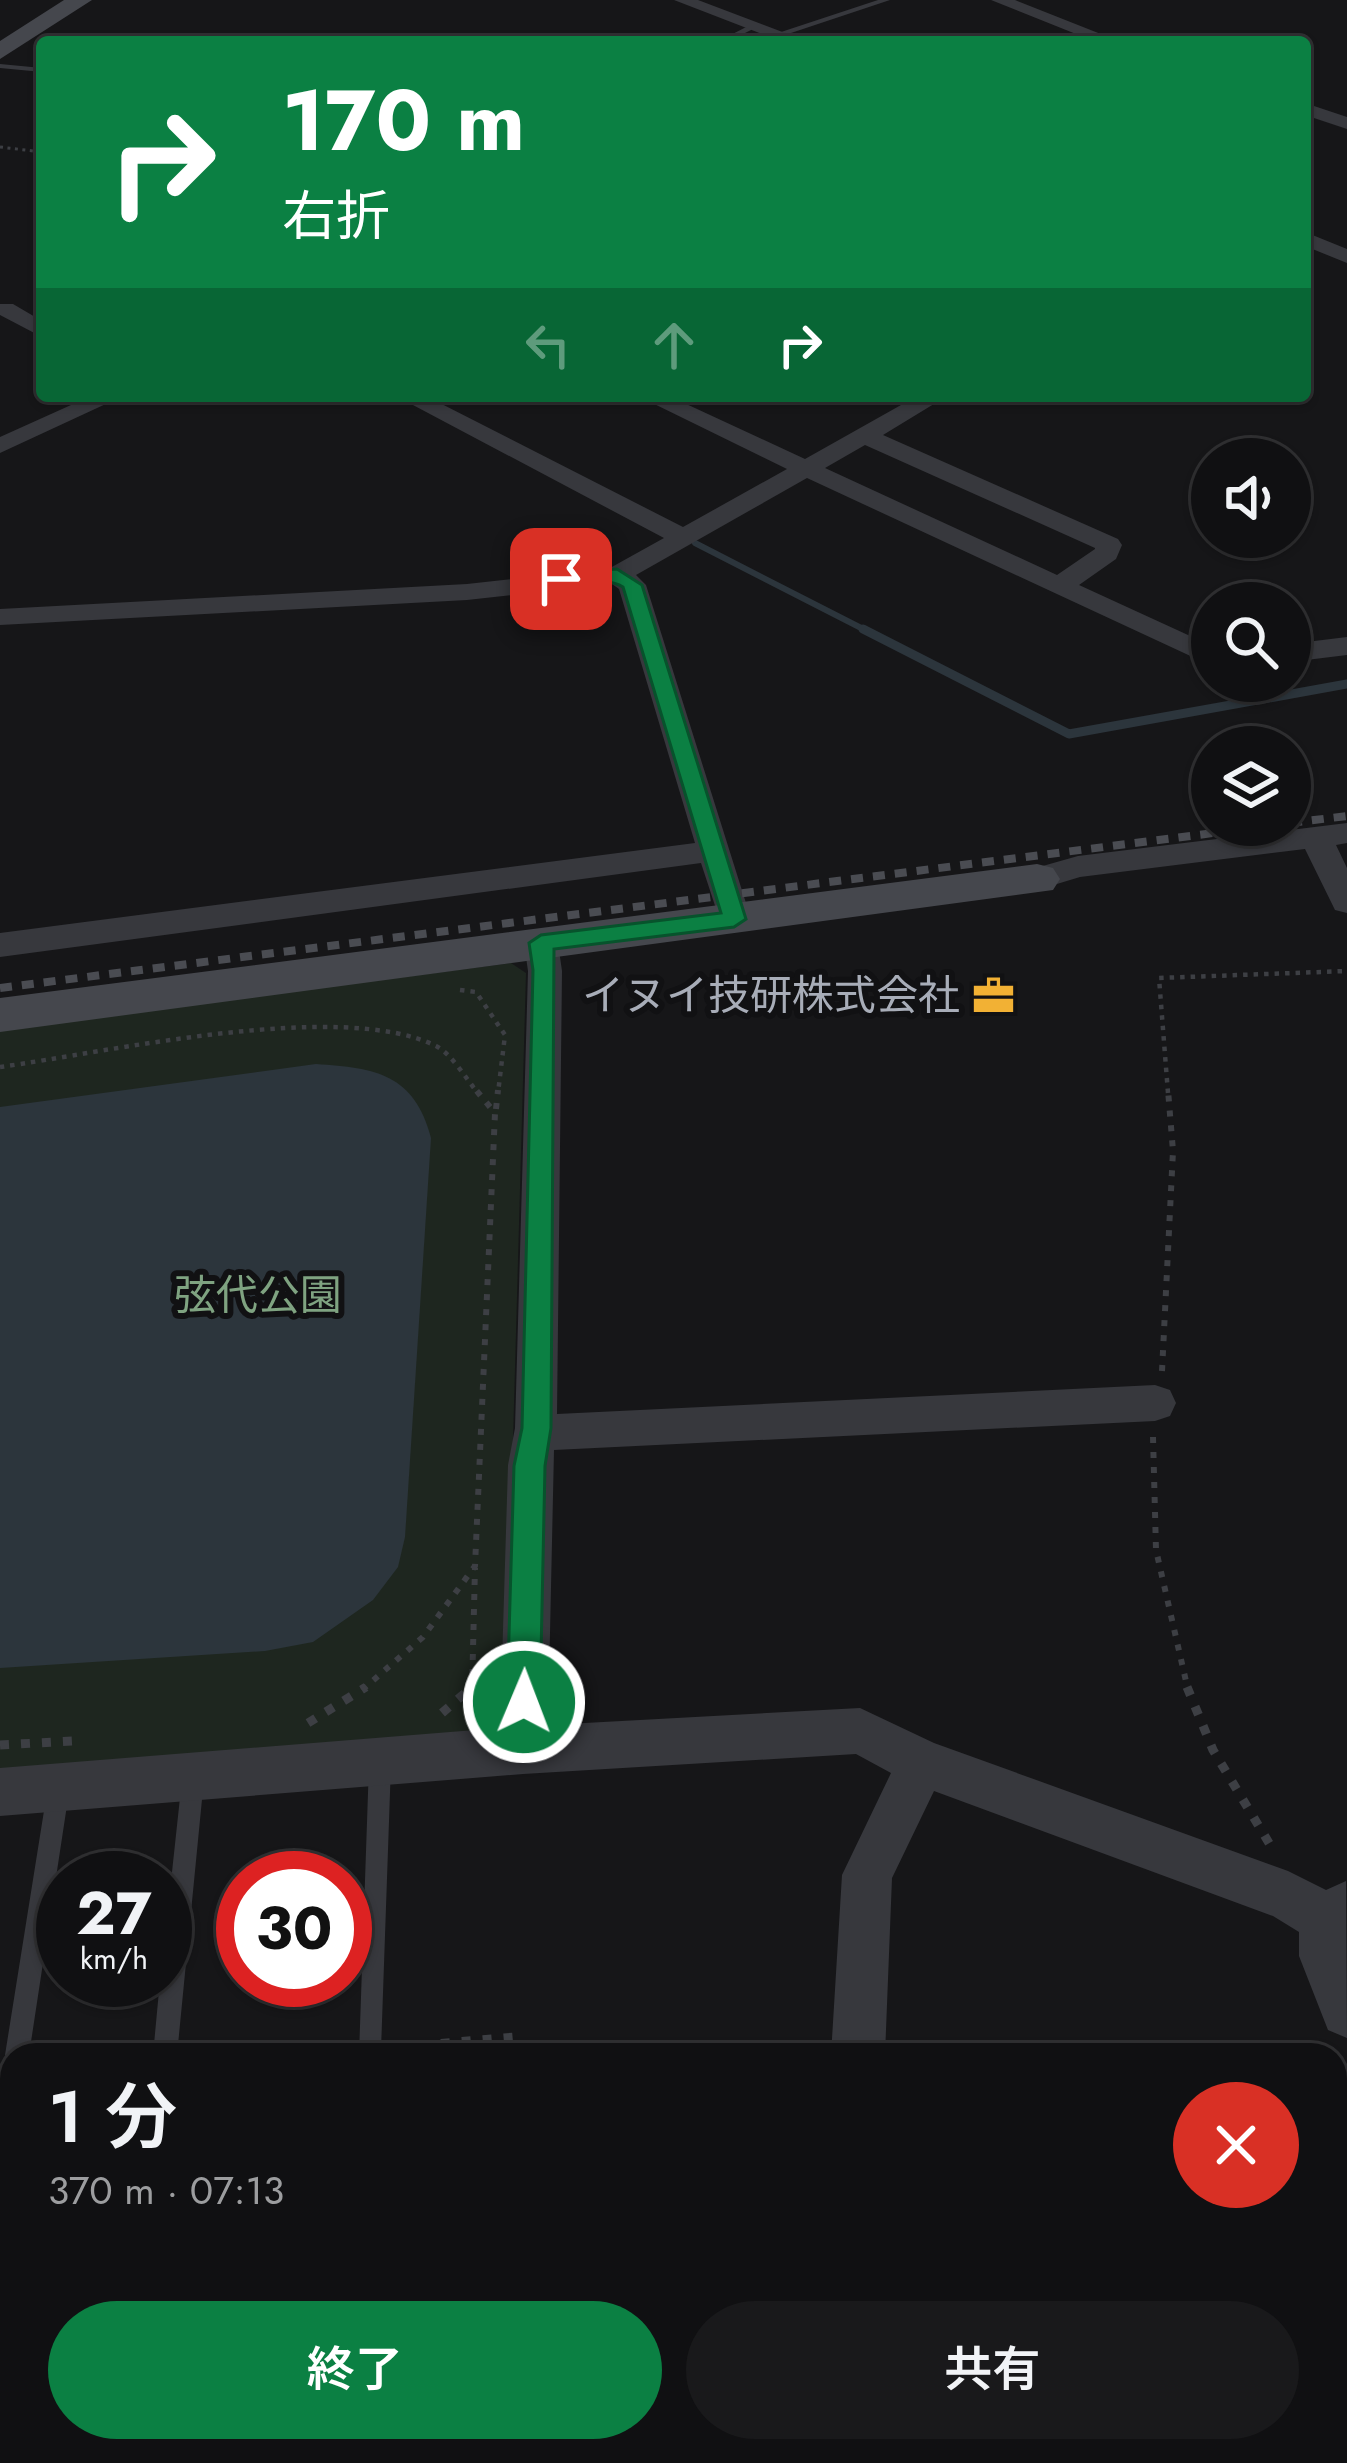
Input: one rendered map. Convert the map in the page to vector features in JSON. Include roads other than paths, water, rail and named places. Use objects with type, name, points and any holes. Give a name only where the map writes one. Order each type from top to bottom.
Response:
[{"type":"street","points":[[0,52],[80,0]]},
{"type":"street","points":[[682,0],[788,36]]},
{"type":"street","points":[[1000,0],[1096,36]]},
{"type":"street","points":[[1311,111],[1347,123]]},
{"type":"street","points":[[1311,244],[1347,257]]},
{"type":"street","points":[[5,309],[36,327]]},
{"type":"street","points":[[0,446],[97,402]]},
{"type":"street","points":[[421,402],[684,538]]},
{"type":"street","points":[[663,402],[1191,650]]},
{"type":"street","points":[[683,411],[701,402]]},
{"type":"street","points":[[0,617],[467,592],[617,575],[924,402]]},
{"type":"street","points":[[865,436],[1109,544],[1107,553],[1060,585]]},
{"type":"street","points":[[617,575],[632,585],[734,919]]},
{"type":"street","points":[[1311,650],[1347,646]]},
{"type":"street","points":[[0,1015],[1037,879],[1078,867],[1331,834],[1347,902]]},
{"type":"street","points":[[0,945],[712,851]]},
{"type":"street","points":[[523,1750],[530,1466],[536,1428],[545,970],[541,943]]},
{"type":"street","points":[[536,1428],[564,1434],[1155,1402]]},
{"type":"street","points":[[0,1792],[523,1750],[860,1731],[922,1763],[1320,1907],[1325,1955],[1347,2011]]},
{"type":"street","points":[[858,2043],[867,1874],[922,1763]]},
{"type":"lane","points":[[782,33],[886,0]]},
{"type":"lane","points":[[734,36],[757,25]]},
{"type":"lane","points":[[0,66],[36,69]]},
{"type":"lane","points":[[369,2043],[380,1764]]},
{"type":"lane","points":[[166,2043],[193,1779]]},
{"type":"lane","points":[[19,2043],[58,1788]]},
{"type":"waterway","points":[[695,543],[869,632]]},
{"type":"waterway","points":[[863,629],[1069,734],[1347,684]]},
{"type":"railway","points":[[1311,820],[1347,816]]},
{"type":"railway","points":[[0,988],[1191,836]]},
{"type":"place","name":"イヌイ技研株式会社","points":[[994,995]]},
{"type":"park label","name":"弦代公園","points":[[258,1295]]}]
